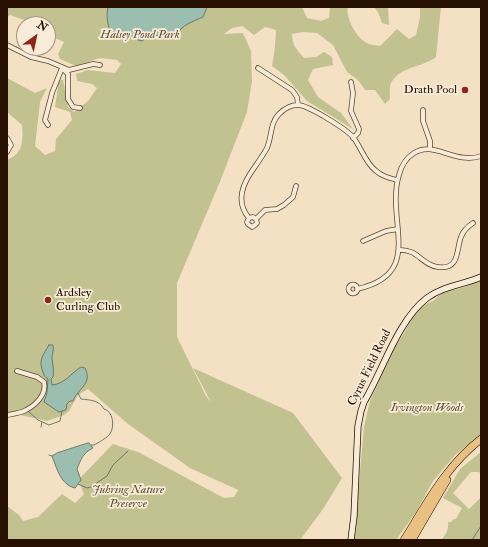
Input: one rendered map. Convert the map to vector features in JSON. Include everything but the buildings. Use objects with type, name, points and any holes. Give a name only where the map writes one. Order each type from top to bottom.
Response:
[{"type":"highway","points":[[404,540],[449,470],[481,439]]},
{"type":"highway","points":[[412,540],[452,474],[464,459],[481,445]]},
{"type":"street","points":[[7,45],[31,57],[48,61],[69,70],[93,64],[100,65]]},
{"type":"street","points":[[62,68],[68,74],[68,98],[72,107],[80,108]]},
{"type":"street","points":[[48,125],[45,120],[48,107],[62,68]]},
{"type":"street","points":[[258,68],[292,90],[297,97],[298,105]]},
{"type":"street","points":[[351,82],[353,93],[351,111],[359,129],[358,133],[353,138]]},
{"type":"street","points":[[256,219],[253,217],[249,218],[243,212],[241,205],[242,191],[246,181],[267,148],[275,118],[285,108],[298,105],[307,108],[339,126],[353,138],[375,171],[383,176],[397,180]]},
{"type":"street","points":[[423,110],[423,121],[430,141],[430,149]]},
{"type":"street","points":[[7,138],[11,145],[7,152]]},
{"type":"street","points":[[357,289],[374,284],[386,277],[397,260],[400,250],[395,208],[397,180],[401,167],[409,157],[418,151],[430,149],[463,158],[481,156]]},
{"type":"street","points":[[249,218],[247,223],[252,227],[256,224],[256,219],[265,210],[277,209],[284,205],[292,197],[296,186]]},
{"type":"street","points":[[400,250],[413,252],[427,263],[434,266],[446,266],[451,264],[456,258],[461,236],[467,227],[472,223]]},
{"type":"street","points":[[363,241],[386,231],[398,229]]},
{"type":"street","name":"Cyrus Field Road","points":[[351,540],[354,516],[358,426],[364,402],[400,332],[413,311],[428,297],[444,289],[468,283],[481,277]]},
{"type":"street","points":[[7,415],[25,411],[39,400],[45,389],[44,382],[37,377],[17,371]]},
{"type":"green space","points":[[7,7],[302,7],[307,18],[321,21],[329,18],[330,7],[348,7],[350,22],[359,37],[368,44],[380,46],[397,29],[409,39],[416,35],[420,17],[420,7],[441,7],[436,57],[430,61],[406,70],[395,77],[390,85],[390,99],[385,104],[375,90],[365,90],[358,80],[347,72],[333,45],[317,33],[303,32],[292,34],[297,50],[304,58],[316,57],[324,52],[332,57],[333,65],[313,69],[308,80],[318,97],[341,113],[353,129],[307,101],[284,75],[272,66],[276,30],[265,27],[254,35],[242,26],[232,28],[224,34],[243,33],[251,51],[252,81],[247,112],[219,184],[177,283],[177,337],[206,396],[211,402],[193,368],[293,413],[342,478],[323,509],[300,540],[7,540],[7,506],[19,515],[23,521],[38,517],[62,494],[75,503],[84,494],[79,482],[82,476],[113,444],[138,452],[224,498],[234,497],[238,490],[190,468],[128,424],[88,389],[78,395],[69,411],[64,415],[47,421],[7,412],[7,160],[17,154],[21,146],[22,125],[7,112],[7,78],[35,93],[47,88],[40,102],[35,146],[45,155],[55,151],[56,139],[72,120],[70,112],[55,107],[59,80],[63,80],[68,107],[74,112],[88,101],[97,88],[92,84],[77,81],[76,74],[88,70],[115,73],[121,64],[117,60],[100,58],[76,66],[60,59],[58,54],[64,42],[56,38],[56,16],[16,17],[10,15],[7,17]]},
{"type":"green space","points":[[374,7],[388,7],[389,25],[382,23],[378,12]]},
{"type":"green space","name":"Irvington Woods","points":[[481,280],[481,434],[455,455],[433,481],[416,512],[396,540],[354,540],[364,427],[370,401],[396,345],[406,330],[412,316],[426,304],[433,301],[442,293],[465,287]]},
{"type":"green space","points":[[481,452],[481,474],[479,472],[471,472],[453,493],[469,509],[481,497],[481,540],[441,540],[447,531],[448,522],[456,519],[462,508],[443,498],[460,469]]},
{"type":"shaded area","points":[[108,7],[207,7],[203,17],[185,26],[177,35],[170,32],[164,35],[149,36],[142,41],[129,35],[117,37],[113,34],[108,25]]},
{"type":"shaded area","points":[[49,345],[53,345],[52,385],[61,383],[81,367],[85,368],[87,373],[84,386],[73,401],[70,401],[67,404],[66,410],[59,412],[44,402],[47,393],[48,379],[45,377],[41,361]]},
{"type":"shaded area","points":[[89,443],[93,448],[87,452],[80,462],[77,469],[81,480],[75,488],[66,484],[60,476],[52,456]]},
{"type":"waterway","points":[[78,393],[81,399],[94,401],[100,404],[107,410],[112,419],[112,431],[110,434],[98,443],[91,445]]},
{"type":"waterway","points":[[29,412],[38,420],[49,425],[60,421],[62,411]]},
{"type":"waterway","points":[[41,427],[42,422]]},
{"type":"waterway","points":[[78,484],[87,488],[91,487],[107,476],[113,465],[128,451]]},
{"type":"waterway","points":[[472,540],[481,526]]},
{"type":"place","name":"Drath Pool","points":[[465,90]]},
{"type":"place","name":"Ardsley Curling Club","points":[[48,300]]},
{"type":"park label","name":"Halsey Pond Park","points":[[140,35]]},
{"type":"park label","name":"Juhring Nature Preserve","points":[[128,497]]}]
